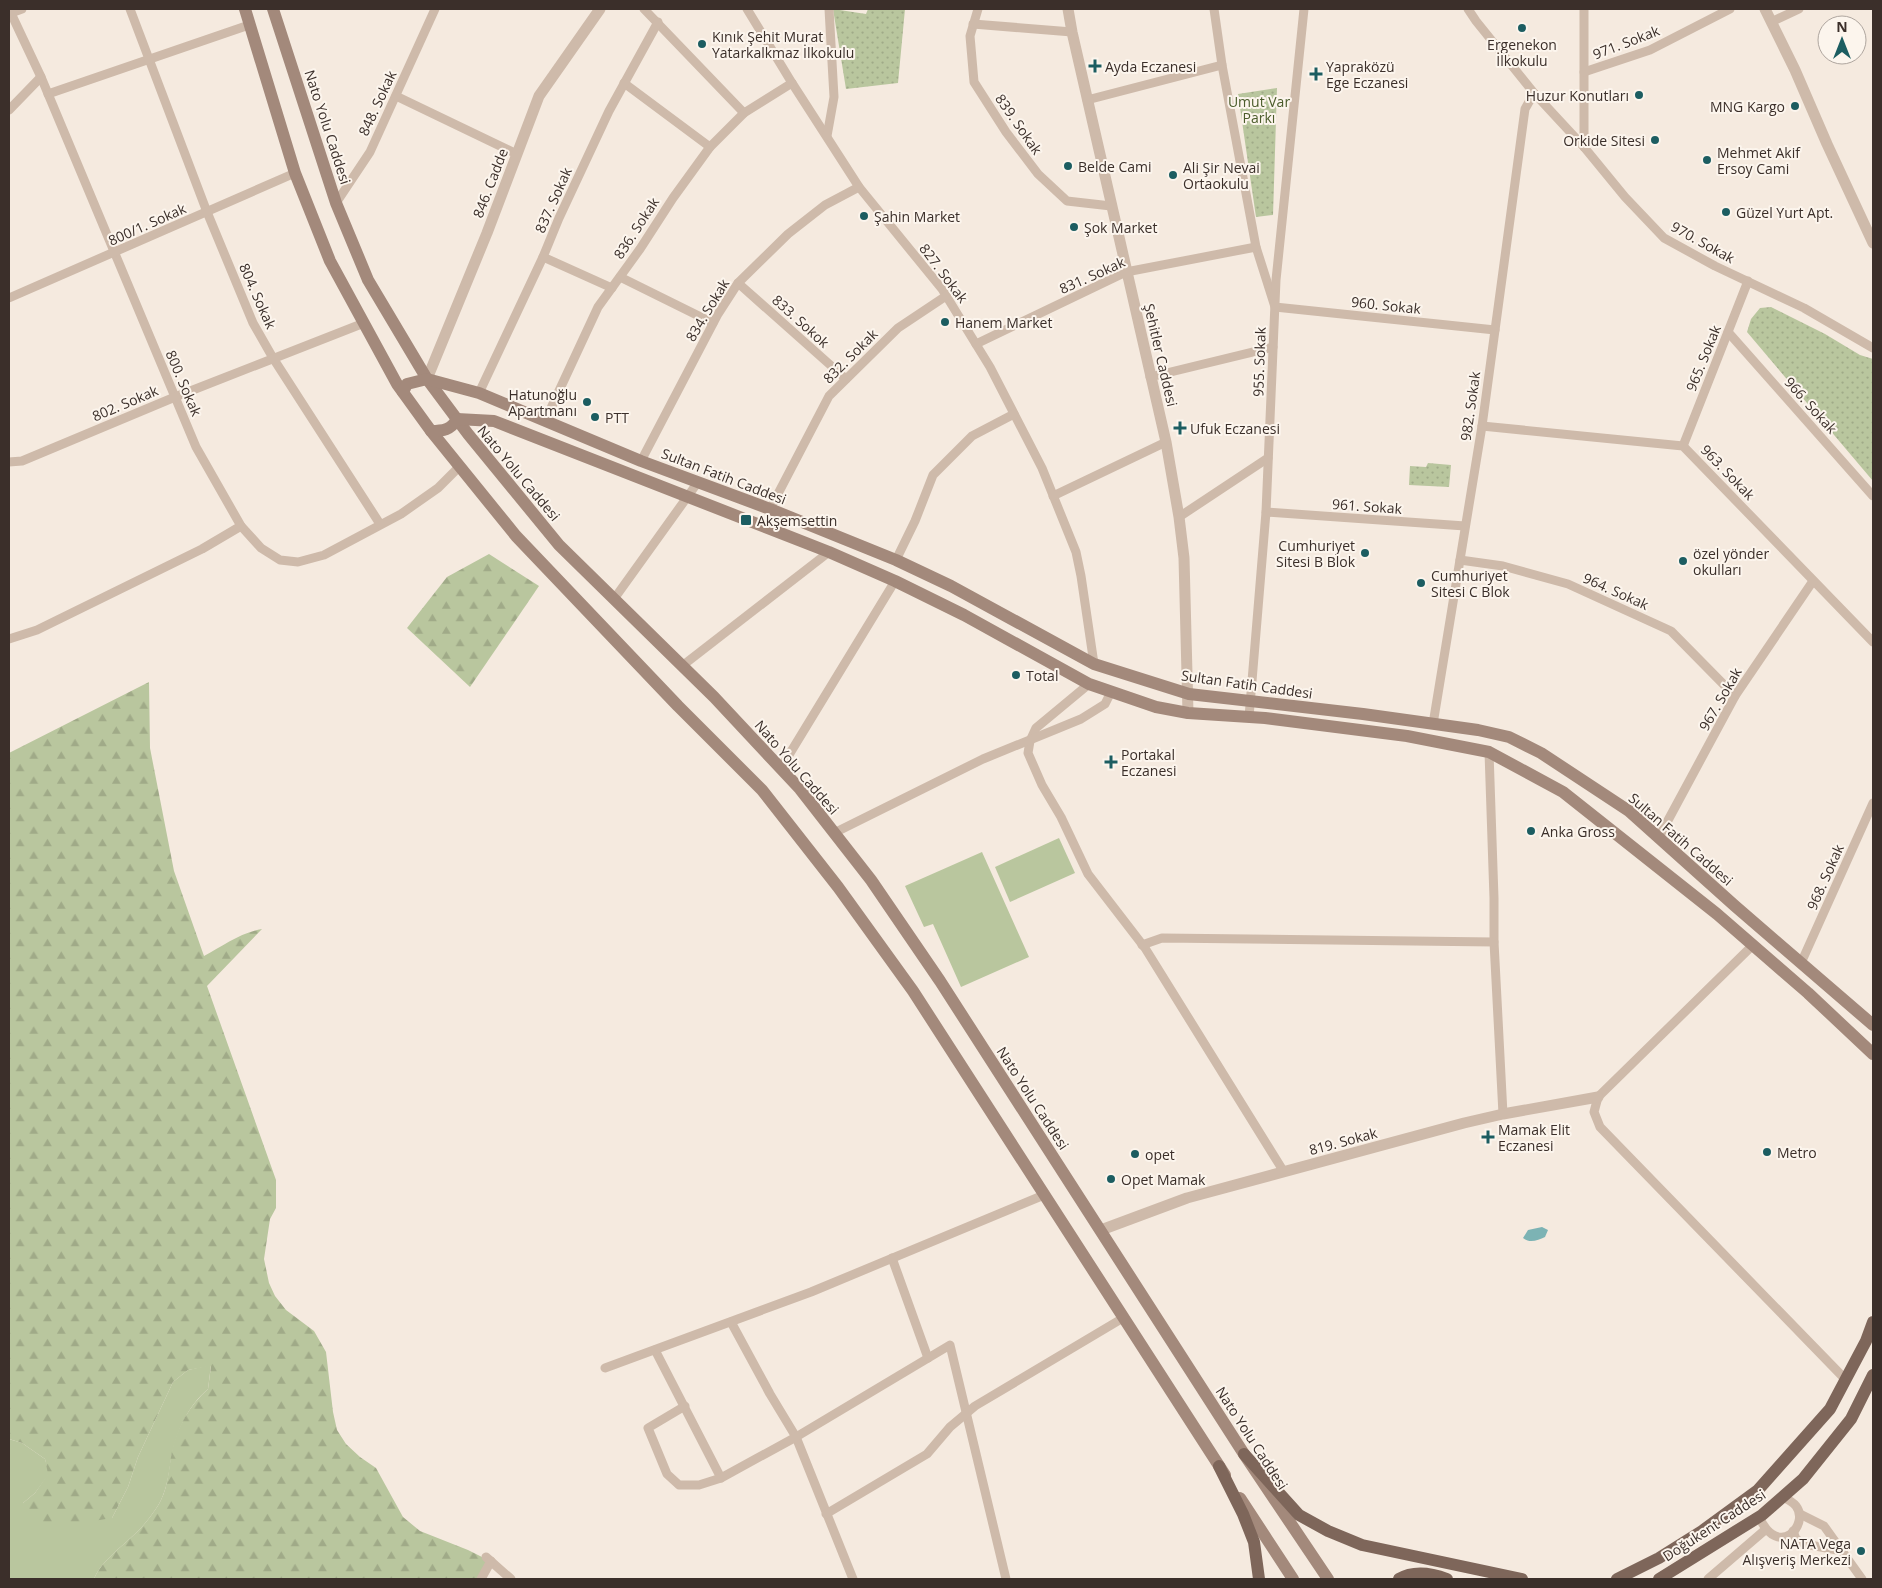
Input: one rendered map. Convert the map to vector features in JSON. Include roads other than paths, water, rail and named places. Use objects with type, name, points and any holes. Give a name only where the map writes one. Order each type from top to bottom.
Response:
[{"type":"main road","points":[[245,9],[295,173],[330,262],[403,392],[431,431],[522,542],[678,706],[762,790],[838,887],[913,992],[1293,1579]]},
{"type":"main road","name":"Nato Yolu Caddesi","points":[[273,9],[336,203],[368,280],[427,378],[457,419],[559,545],[714,697],[800,789],[870,880],[940,981],[1244,1454],[1328,1579]]},
{"type":"main road","points":[[403,392],[407,384],[427,378]]},
{"type":"main road","name":"Sultan Fatih Caddesi","points":[[427,378],[479,392],[641,461],[770,509],[896,560],[950,586],[1094,664],[1189,694],[1434,724],[1478,730],[1509,737],[1541,754],[1629,811],[1735,906],[1873,1025]]},
{"type":"main road","points":[[431,431],[443,431],[453,426],[457,419],[494,421],[829,552],[964,615],[1089,684],[1156,707],[1188,713],[1249,717],[1407,736],[1489,752],[1563,792],[1717,914],[1808,993],[1873,1054]]},
{"type":"main road","name":"Doğukent Caddesi","points":[[1616,1579],[1659,1558],[1702,1531],[1758,1490],[1830,1409],[1866,1341],[1873,1322]]},
{"type":"main road","name":"Doğukent Caddesi","points":[[1661,1578],[1759,1517],[1804,1479],[1851,1419],[1873,1374]]},
{"type":"main road","points":[[1244,1454],[1299,1515],[1328,1532],[1362,1545],[1522,1579]]},
{"type":"main road","points":[[1219,1466],[1243,1514],[1254,1542],[1259,1579]]},
{"type":"main road","points":[[1399,1579],[1407,1574],[1431,1573],[1447,1579]]},
{"type":"street","points":[[10,11],[22,9]]},
{"type":"street","name":"804. Sokak","points":[[130,9],[207,212],[252,323],[380,524]]},
{"type":"street","name":"848. Sokak","points":[[336,203],[370,152],[435,9]]},
{"type":"street","name":"846. Cadde","points":[[427,378],[487,233],[539,96],[600,9]]},
{"type":"street","points":[[644,9],[744,113]]},
{"type":"street","name":"827. Sokak","points":[[747,9],[859,187],[946,296],[990,367],[1042,468],[1076,552],[1094,664]]},
{"type":"street","points":[[827,136],[834,97],[829,9]]},
{"type":"street","name":"839. Sokak","points":[[978,9],[970,36],[974,82],[1006,132],[1038,174],[1066,201],[1111,206]]},
{"type":"street","name":"Şehitler Caddesi","points":[[1068,9],[1087,100],[1166,442],[1179,517],[1184,558],[1188,713]]},
{"type":"street","points":[[1214,9],[1222,66],[1256,247],[1275,308]]},
{"type":"street","name":"955. Sokak","points":[[1249,717],[1252,701],[1266,512],[1277,271],[1304,9]]},
{"type":"street","name":"970. Sokak","points":[[1468,9],[1534,93],[1584,147],[1624,197],[1664,238],[1715,266],[1804,308],[1873,348]]},
{"type":"street","points":[[1584,9],[1584,147]]},
{"type":"street","name":"971. Sokak","points":[[1584,72],[1650,50],[1730,9]]},
{"type":"street","points":[[1765,9],[1795,70],[1873,243]]},
{"type":"street","points":[[1770,22],[1798,9]]},
{"type":"street","name":"800. Sokak","points":[[10,11],[41,77],[116,252],[196,447],[241,526],[261,548],[280,560],[298,562],[324,555],[401,514],[438,488],[460,466]]},
{"type":"street","name":"837. Sokak","points":[[479,392],[609,111],[658,22]]},
{"type":"street","points":[[973,24],[1072,32]]},
{"type":"street","points":[[48,94],[249,25]]},
{"type":"street","points":[[1087,100],[1222,66]]},
{"type":"street","points":[[9,110],[41,77]]},
{"type":"street","points":[[624,83],[710,147]]},
{"type":"street","name":"836. Sokak","points":[[545,421],[598,307],[672,198],[710,147],[744,113],[792,83]]},
{"type":"street","name":"982. Sokak","points":[[1434,724],[1482,426],[1524,109],[1534,93]]},
{"type":"street","points":[[396,96],[517,154]]},
{"type":"street","name":"800/1. Sokak","points":[[9,298],[295,173]]},
{"type":"street","name":"834. Sokak","points":[[641,461],[713,324],[738,283],[788,234],[825,205],[859,187]]},
{"type":"street","name":"831. Sokak","points":[[976,344],[1126,272],[1256,247]]},
{"type":"street","points":[[543,257],[612,288]]},
{"type":"street","points":[[620,277],[713,324]]},
{"type":"street","name":"965. Sokak","points":[[1683,446],[1748,281]]},
{"type":"street","name":"833. Sokok","points":[[738,283],[846,380]]},
{"type":"street","name":"832. Sokak","points":[[770,509],[830,396],[898,328],[946,296]]},
{"type":"street","name":"960. Sokak","points":[[1275,308],[1495,330]]},
{"type":"street","name":"802. Sokak","points":[[9,462],[22,461],[175,397],[364,323]]},
{"type":"street","name":"966. Sokak","points":[[1728,332],[1873,496]]},
{"type":"street","points":[[1150,377],[1273,347]]},
{"type":"street","points":[[896,560],[915,521],[932,475],[972,436],[1014,414]]},
{"type":"street","name":"963. Sokak","points":[[1482,426],[1683,446],[1873,642]]},
{"type":"street","points":[[1053,496],[1166,442]]},
{"type":"street","points":[[1179,517],[1268,458]]},
{"type":"street","points":[[614,599],[698,482]]},
{"type":"street","name":"961. Sokak","points":[[1266,512],[1465,526]]},
{"type":"street","points":[[9,639],[37,630],[202,549],[241,526]]},
{"type":"street","points":[[682,666],[829,552]]},
{"type":"street","name":"964. Sokak","points":[[1460,560],[1503,566],[1568,584],[1672,631],[1735,696]]},
{"type":"street","name":"967. Sokak","points":[[1659,837],[1735,696],[1813,581]]},
{"type":"street","points":[[780,768],[895,582]]},
{"type":"street","points":[[1089,684],[1036,728],[1030,740],[1028,753],[1042,785],[1061,817],[1088,874],[1142,945],[1284,1172]]},
{"type":"street","points":[[834,833],[983,759],[1081,719],[1105,704],[1111,692]]},
{"type":"street","points":[[1489,752],[1494,942],[1502,1114]]},
{"type":"street","name":"968. Sokak","points":[[1801,963],[1873,803]]},
{"type":"street","points":[[1142,945],[1162,938],[1494,942]]},
{"type":"street","points":[[1753,945],[1598,1097],[1594,1112],[1600,1127],[1846,1380]]},
{"type":"street","name":"819. Sokak","points":[[1101,1230],[1188,1198],[1284,1172],[1502,1114],[1598,1097]]},
{"type":"street","points":[[605,1368],[811,1292],[1044,1195]]},
{"type":"street","points":[[892,1258],[928,1358]]},
{"type":"street","points":[[826,1514],[928,1454],[950,1427],[967,1412],[1124,1318]]},
{"type":"street","points":[[731,1322],[796,1437],[854,1579]]},
{"type":"street","points":[[684,1406],[648,1428],[666,1474],[679,1485],[699,1485],[721,1478],[796,1437],[950,1345],[1006,1579]]},
{"type":"street","points":[[655,1350],[721,1478]]},
{"type":"street","points":[[1783,1497],[1795,1505],[1800,1514],[1824,1526],[1862,1579]]},
{"type":"street","points":[[1759,1517],[1765,1530],[1774,1537],[1787,1536],[1794,1532],[1798,1525],[1800,1514]]},
{"type":"street","points":[[1708,1579],[1765,1530]]},
{"type":"street","points":[[1794,1532],[1796,1539],[1804,1544],[1843,1551]]},
{"type":"street","points":[[481,1579],[489,1559],[511,1579]]},
{"type":"water","points":[[1542,1227],[1548,1230],[1545,1237],[1531,1241],[1523,1238],[1528,1230]]},
{"type":"place","name":"Ergenekon İlkokulu","points":[[1522,28]]},
{"type":"place","name":"Kınık Şehit Murat Yatarkalkmaz İlkokulu","points":[[702,44]]},
{"type":"place","name":"Ayda Eczanesi","points":[[1095,66]]},
{"type":"place","name":"Yapraközü Ege Eczanesi","points":[[1316,74]]},
{"type":"place","name":"Huzur Konutları","points":[[1639,95]]},
{"type":"place","name":"MNG Kargo","points":[[1795,106]]},
{"type":"place","name":"Orkide Sitesi","points":[[1655,140]]},
{"type":"place","name":"Mehmet Akif Ersoy Cami","points":[[1707,160]]},
{"type":"place","name":"Belde Cami","points":[[1068,166]]},
{"type":"place","name":"Ali Şir Nevai Ortaokulu","points":[[1173,175]]},
{"type":"place","name":"Güzel Yurt Apt.","points":[[1726,212]]},
{"type":"place","name":"Şahin Market","points":[[864,216]]},
{"type":"place","name":"Şok Market","points":[[1074,227]]},
{"type":"place","name":"Hanem Market","points":[[945,322]]},
{"type":"place","name":"Hatunoğlu Apartmanı","points":[[587,402]]},
{"type":"place","name":"PTT","points":[[595,417]]},
{"type":"place","name":"Ufuk Eczanesi","points":[[1180,428]]},
{"type":"place","name":"Akşemsettin","points":[[746,520]]},
{"type":"place","name":"Cumhuriyet Sitesi B Blok","points":[[1365,553]]},
{"type":"place","name":"özel yönder okulları","points":[[1683,561]]},
{"type":"place","name":"Cumhuriyet Sitesi C Blok","points":[[1421,583]]},
{"type":"place","name":"Total","points":[[1016,675]]},
{"type":"place","name":"Portakal Eczanesi","points":[[1111,762]]},
{"type":"place","name":"Anka Gross","points":[[1531,831]]},
{"type":"place","name":"Mamak Elit Eczanesi","points":[[1488,1137]]},
{"type":"place","name":"Metro","points":[[1767,1152]]},
{"type":"place","name":"opet","points":[[1135,1154]]},
{"type":"place","name":"Opet Mamak","points":[[1111,1179]]},
{"type":"place","name":"NATA Vega Alışveriş Merkezi","points":[[1861,1551]]},
{"type":"park label","name":"Umut Var Parkı","points":[[1259,109]]}]
